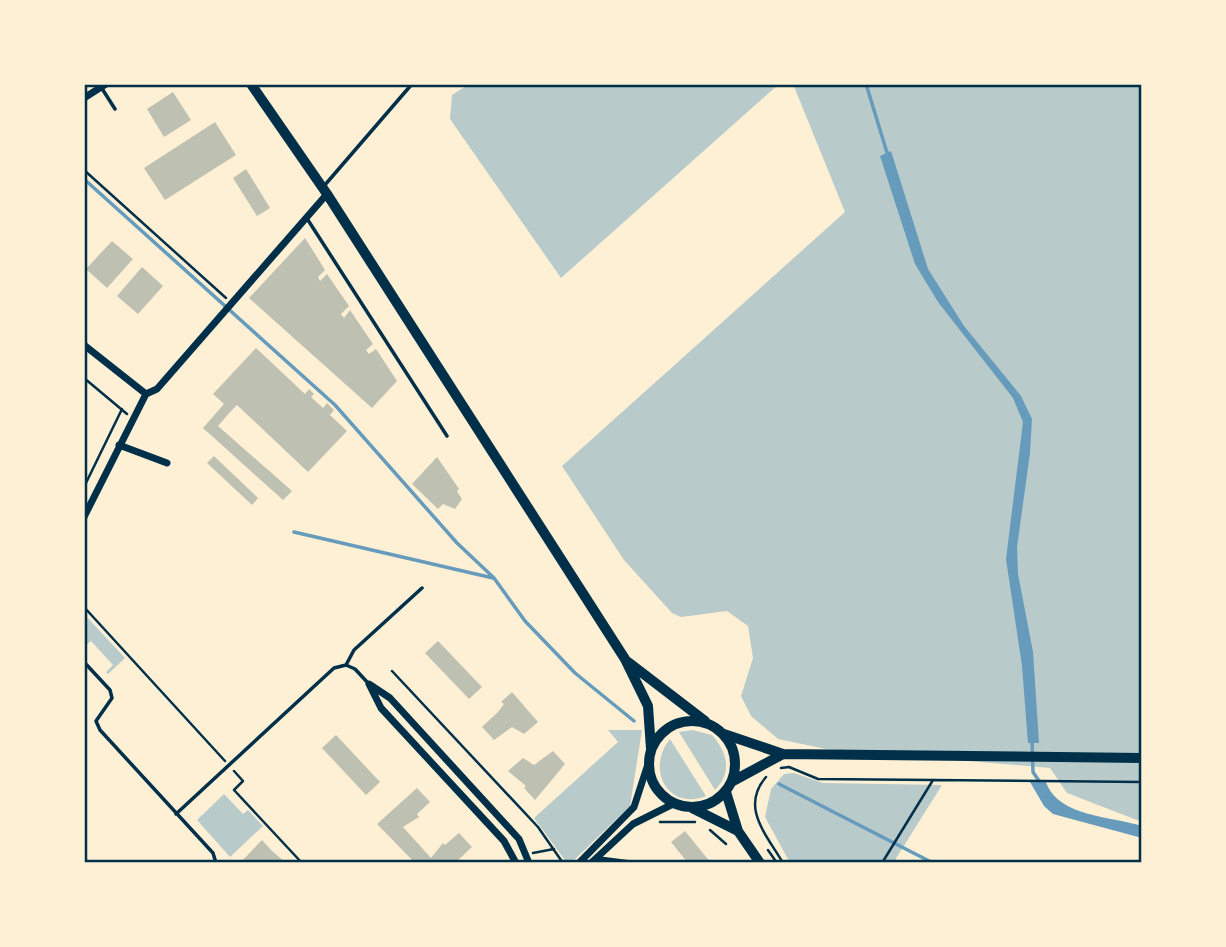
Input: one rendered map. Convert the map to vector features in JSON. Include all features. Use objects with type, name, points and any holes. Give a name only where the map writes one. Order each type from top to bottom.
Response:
[{"type":"main road","points":[[251,85],[324,191],[625,659],[648,706],[651,749],[648,764],[655,787],[673,804],[692,808],[738,831]]},
{"type":"main road","points":[[625,659],[724,734],[783,754],[1142,758]]},
{"type":"main road","points":[[651,749],[657,739],[675,724],[698,721],[709,724]]},
{"type":"main road","points":[[692,808],[711,804],[726,792],[733,781],[735,756],[724,734]]},
{"type":"main road","points":[[733,781],[783,754]]},
{"type":"main road","points":[[726,792],[738,831],[756,859]]},
{"type":"street","points":[[84,98],[104,86]]},
{"type":"street","points":[[84,516],[146,394],[157,389],[306,216],[324,191]]},
{"type":"street","points":[[84,345],[146,394]]},
{"type":"street","points":[[119,445],[167,463]]},
{"type":"street","points":[[369,684],[390,698],[519,839],[529,863]]},
{"type":"street","points":[[369,684],[381,708],[504,841],[516,863]]},
{"type":"street","points":[[433,765],[443,756]]},
{"type":"street","points":[[579,863],[634,807],[648,764]]},
{"type":"street","points":[[461,795],[471,786]]},
{"type":"street","points":[[594,860],[633,824],[673,804]]},
{"type":"lane","points":[[324,191],[412,84]]},
{"type":"lane","points":[[104,86],[115,109]]},
{"type":"lane","points":[[306,216],[447,436]]},
{"type":"lane","points":[[345,665],[354,650],[422,588]]},
{"type":"lane","points":[[84,662],[110,690],[112,698],[96,721],[100,730],[213,853],[216,863]]},
{"type":"lane","points":[[176,814],[334,668],[345,665],[355,669],[369,684]]},
{"type":"lane","points":[[594,860],[638,863]]},
{"type":"path","points":[[84,170],[231,303]]},
{"type":"path","points":[[84,378],[132,418]]},
{"type":"path","points":[[84,487],[122,409]]},
{"type":"path","points":[[84,607],[243,780],[234,790],[302,863]]},
{"type":"path","points":[[392,671],[530,819],[563,863]]},
{"type":"path","points":[[780,768],[789,768],[818,779],[1142,782]]},
{"type":"path","points":[[768,774],[758,786],[753,800],[754,814],[783,863]]},
{"type":"path","points":[[883,861],[933,780]]},
{"type":"path","points":[[652,825],[679,820],[694,822],[709,829],[726,844]]},
{"type":"path","points":[[768,849],[777,863]]},
{"type":"shaded area","points":[[469,84],[779,84],[561,278],[450,119],[452,95]]},
{"type":"shaded area","points":[[793,84],[1142,84],[1142,822],[1067,793],[1050,768],[826,749],[778,739],[751,716],[741,696],[753,658],[748,626],[727,611],[681,617],[672,613],[624,560],[562,466],[845,212]]},
{"type":"shaded area","points":[[84,614],[125,658],[108,674],[106,672],[113,665],[91,641],[84,647]]},
{"type":"shaded area","points":[[608,730],[642,730],[630,806],[571,863],[567,863],[534,818],[618,742]]},
{"type":"shaded area","points":[[692,730],[712,735],[724,755],[726,769],[715,790],[679,732]]},
{"type":"shaded area","points":[[670,739],[706,796],[681,798],[665,785],[660,763]]},
{"type":"shaded area","points":[[794,773],[823,783],[942,785],[895,860],[899,863],[790,863],[765,817],[771,789],[784,774]]},
{"type":"shaded area","points":[[224,794],[243,814],[248,810],[263,826],[230,857],[197,820]]},
{"type":"water","points":[[891,151],[928,269],[964,326],[1021,396],[1032,419],[1017,547],[1018,574],[1033,652],[1039,743],[1028,743],[1022,666],[1006,559],[1023,422],[1013,398],[938,302],[915,264],[880,156]]},
{"type":"water","points":[[1030,782],[1046,782],[1052,794],[1073,809],[1142,826],[1142,838],[1053,814],[1044,806]]},
{"type":"building","points":[[173,92],[191,120],[164,137],[147,109]]},
{"type":"building","points":[[215,122],[236,155],[165,200],[144,168]]},
{"type":"building","points":[[246,169],[270,208],[257,216],[233,178]]},
{"type":"building","points":[[305,238],[325,270],[318,277],[320,281],[327,274],[349,306],[341,314],[344,318],[350,310],[373,344],[366,350],[369,354],[376,349],[397,381],[372,408],[249,298]]},
{"type":"building","points":[[112,241],[133,259],[107,288],[86,269]]},
{"type":"building","points":[[142,267],[163,286],[138,314],[117,296]]},
{"type":"building","points":[[256,348],[305,394],[309,389],[314,394],[311,397],[323,408],[327,403],[334,410],[330,415],[347,431],[308,472],[237,405],[231,411],[218,426],[292,491],[283,500],[203,428],[224,404],[213,394]]},
{"type":"building","points":[[214,456],[258,498],[252,505],[207,463]]},
{"type":"building","points":[[437,457],[459,489],[457,491],[462,499],[455,509],[443,504],[438,509],[412,484]]},
{"type":"building","points":[[438,641],[482,687],[469,699],[425,653]]},
{"type":"building","points":[[512,692],[538,722],[524,734],[512,727],[494,740],[482,727],[498,712],[504,704],[501,702]]},
{"type":"building","points":[[336,735],[380,782],[366,795],[322,748]]},
{"type":"building","points":[[553,751],[565,764],[535,800],[524,788],[526,786],[508,771],[523,758],[534,765]]},
{"type":"building","points":[[417,788],[430,802],[417,814],[419,817],[403,827],[431,858],[443,843],[445,845],[459,833],[472,847],[455,863],[415,863],[377,824]]},
{"type":"building","points":[[685,831],[711,863],[688,863],[671,842]]},
{"type":"building","points":[[262,840],[271,850],[286,863],[240,863]]},
{"type":"waterway","points":[[866,84],[888,156]]},
{"type":"waterway","points":[[84,179],[335,405],[457,543],[494,578],[525,621],[575,673],[634,721]]},
{"type":"waterway","points":[[294,532],[493,578]]},
{"type":"waterway","points":[[1032,741],[1033,772],[1039,781]]},
{"type":"waterway","points":[[779,784],[933,863]]}]
